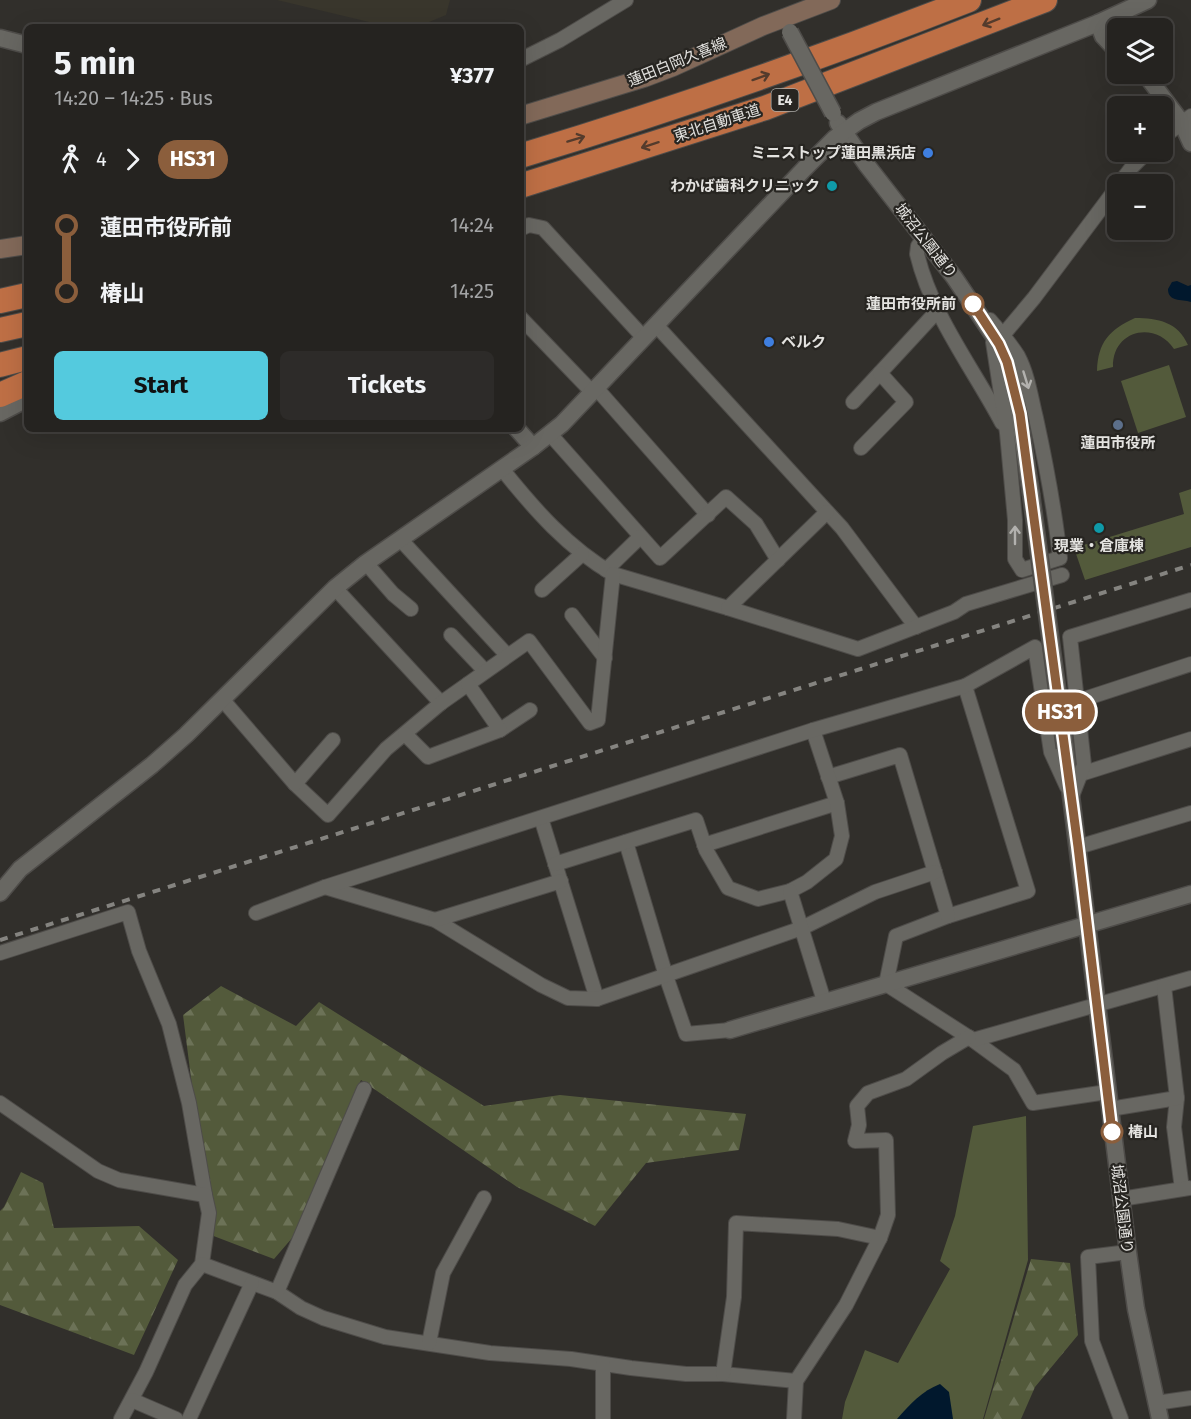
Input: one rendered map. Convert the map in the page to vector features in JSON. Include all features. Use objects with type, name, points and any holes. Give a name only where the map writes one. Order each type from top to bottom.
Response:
[{"type":"highway","name":"東北自動車道","points":[[524,155],[742,84],[969,0]]},
{"type":"highway","name":"東北自動車道","points":[[524,185],[765,108],[1045,0]]},
{"type":"highway","points":[[524,194],[594,164]]},
{"type":"highway","points":[[0,301],[24,296]]},
{"type":"highway","points":[[0,330],[24,325]]},
{"type":"highway","points":[[0,365],[24,359]]},
{"type":"highway","points":[[0,395],[24,384]]},
{"type":"main road","name":"蓮田白岡久喜線","points":[[524,115],[644,78],[786,25],[831,0]]},
{"type":"main road","points":[[0,249],[24,245]]},
{"type":"street","points":[[524,58],[560,40],[626,0]]},
{"type":"street","points":[[0,893],[20,869],[152,765],[335,588],[366,563],[550,434],[595,391],[804,169],[843,132],[876,112],[1098,23],[1148,0]]},
{"type":"street","points":[[1098,23],[1107,40]]},
{"type":"street","name":"城沼公園通り","points":[[786,25],[843,132],[996,331],[1015,389],[1078,847],[1128,1252],[1136,1309],[1158,1411]]},
{"type":"street","points":[[0,38],[24,44]]},
{"type":"street","points":[[1152,84],[1186,120],[1191,143]]},
{"type":"street","points":[[1173,130],[1186,120]]},
{"type":"street","points":[[1126,174],[1136,162]]},
{"type":"street","points":[[996,331],[1034,298],[1107,200]]},
{"type":"street","points":[[524,227],[529,225],[543,228],[644,338]]},
{"type":"street","points":[[924,238],[918,246],[917,254],[939,309],[966,364],[1007,433]]},
{"type":"street","points":[[853,402],[939,309]]},
{"type":"street","points":[[524,321],[595,391],[708,515]]},
{"type":"street","points":[[656,325],[842,528],[916,627]]},
{"type":"street","points":[[996,331],[1018,357],[1031,395],[1055,518],[1060,558],[1022,570],[1015,560],[1015,520],[997,360],[996,331]]},
{"type":"street","points":[[861,448],[906,402],[880,373]]},
{"type":"street","points":[[0,413],[24,401]]},
{"type":"street","points":[[520,432],[532,447]]},
{"type":"street","points":[[550,434],[660,558],[726,497],[756,524],[778,560]]},
{"type":"street","points":[[502,469],[549,523],[582,554],[610,572],[858,649],[954,612],[966,604],[1062,575]]},
{"type":"street","points":[[728,608],[827,512]]},
{"type":"street","points":[[222,699],[295,784],[328,815],[387,748],[441,703],[529,640],[590,723],[598,720],[605,658],[610,572],[640,537]]},
{"type":"street","points":[[400,539],[507,655]]},
{"type":"street","points":[[542,590],[582,554]]},
{"type":"street","points":[[366,563],[393,594],[411,609]]},
{"type":"street","points":[[335,588],[441,703]]},
{"type":"street","points":[[1071,796],[1084,765],[1070,637],[1191,600]]},
{"type":"street","points":[[572,615],[605,658]]},
{"type":"street","points":[[452,635],[485,671]]},
{"type":"street","points":[[256,913],[325,887],[813,730],[964,686],[1035,647],[1051,752],[1071,796]]},
{"type":"street","points":[[1078,701],[1191,664]]},
{"type":"street","points":[[468,684],[500,730]]},
{"type":"street","points":[[886,984],[896,936],[948,916],[1028,891],[964,686]]},
{"type":"street","points":[[405,734],[428,757],[500,730],[530,710]]},
{"type":"street","points":[[555,864],[696,820],[704,845],[728,888],[758,899],[790,891],[807,882],[836,859],[843,836],[837,803],[813,730]]},
{"type":"street","points":[[1081,774],[1191,739]]},
{"type":"street","points":[[295,784],[333,741]]},
{"type":"street","points":[[828,777],[900,755],[948,916]]},
{"type":"street","points":[[704,845],[837,803]]},
{"type":"street","points":[[1078,847],[1191,813]]},
{"type":"street","points":[[541,818],[597,999]]},
{"type":"street","points":[[626,842],[686,1034],[730,1030],[1191,894]]},
{"type":"street","points":[[325,887],[435,920],[568,998],[597,999],[802,928],[875,892],[935,872]]},
{"type":"street","points":[[435,920],[561,881]]},
{"type":"street","points":[[790,891],[824,1001]]},
{"type":"street","points":[[0,953],[128,912],[139,951],[169,1024],[189,1102],[209,1213],[202,1264],[185,1285],[122,1419]]},
{"type":"street","points":[[794,1419],[796,1381],[846,1305],[888,1215],[886,1140],[855,1141],[859,1125],[857,1106],[868,1092],[906,1079],[942,1053],[971,1038],[1191,978]]},
{"type":"street","points":[[886,984],[971,1038],[1014,1070],[1033,1103],[1107,1092]]},
{"type":"street","points":[[1121,1199],[1187,1188],[1174,1127],[1177,1098],[1164,987]]},
{"type":"street","points":[[277,1292],[364,1089]]},
{"type":"street","points":[[1110,1109],[1177,1098]]},
{"type":"street","points":[[0,1102],[98,1171],[118,1180],[206,1195]]},
{"type":"street","points":[[429,1343],[443,1273],[484,1198]]},
{"type":"street","points":[[723,1374],[734,1297],[736,1223],[838,1230],[879,1238]]},
{"type":"street","points":[[1121,1419],[1092,1341],[1088,1257],[1128,1252]]},
{"type":"street","points":[[202,1264],[277,1292],[323,1318],[385,1337],[490,1353],[571,1359],[686,1374],[723,1374],[796,1381]]},
{"type":"street","points":[[189,1419],[252,1283]]},
{"type":"street","points":[[603,1364],[603,1419]]},
{"type":"street","points":[[1158,1411],[1191,1398]]},
{"type":"street","points":[[132,1400],[176,1419]]},
{"type":"shaded area","points":[[277,0],[450,0],[446,15],[424,24],[377,24]]},
{"type":"green space","points":[[1135,318],[1159,320],[1173,326],[1184,337],[1188,345],[1174,349],[1156,334],[1136,333],[1119,344],[1113,367],[1097,371],[1100,352],[1107,338],[1118,327]]},
{"type":"green space","points":[[1169,365],[1186,417],[1138,433],[1121,381]]},
{"type":"green space","points":[[1191,489],[1191,547],[1085,580],[1074,548],[1184,514],[1179,493]]},
{"type":"green space","points":[[221,986],[296,1026],[319,1002],[484,1106],[560,1095],[746,1114],[739,1150],[646,1163],[595,1226],[517,1187],[361,1080],[321,1170],[305,1223],[274,1259],[211,1235],[183,1015]]},
{"type":"green space","points":[[1026,1116],[1028,1260],[983,1419],[842,1419],[845,1402],[865,1350],[898,1363],[950,1269],[940,1261],[955,1216],[973,1126]]},
{"type":"green space","points":[[21,1172],[43,1183],[54,1228],[139,1226],[178,1260],[134,1355],[0,1305],[0,1211]]},
{"type":"green space","points":[[1031,1259],[1070,1263],[1078,1335],[1035,1387],[1021,1419],[984,1419]]},
{"type":"water","points":[[1172,282],[1191,285],[1191,302],[1170,296],[1168,289]]},
{"type":"water","points":[[940,1384],[949,1392],[953,1419],[897,1419],[922,1394]]},
{"type":"railway","points":[[0,940],[1191,565]]},
{"type":"bus line","name":"HS31","points":[[973,304],[999,344],[1007,362],[1020,414],[1078,847],[1112,1132]]},
{"type":"place","name":"ミニストップ蓮田黒浜店","points":[[928,153]]},
{"type":"place","name":"わかば歯科クリニック","points":[[832,186]]},
{"type":"place","name":"蓮田市役所前","points":[[973,304]]},
{"type":"place","name":"ベルク","points":[[769,342]]},
{"type":"place","name":"蓮田市役所","points":[[1118,425]]},
{"type":"place","name":"現業・倉庫棟","points":[[1099,528]]},
{"type":"place","name":"椿山","points":[[1112,1132]]}]
